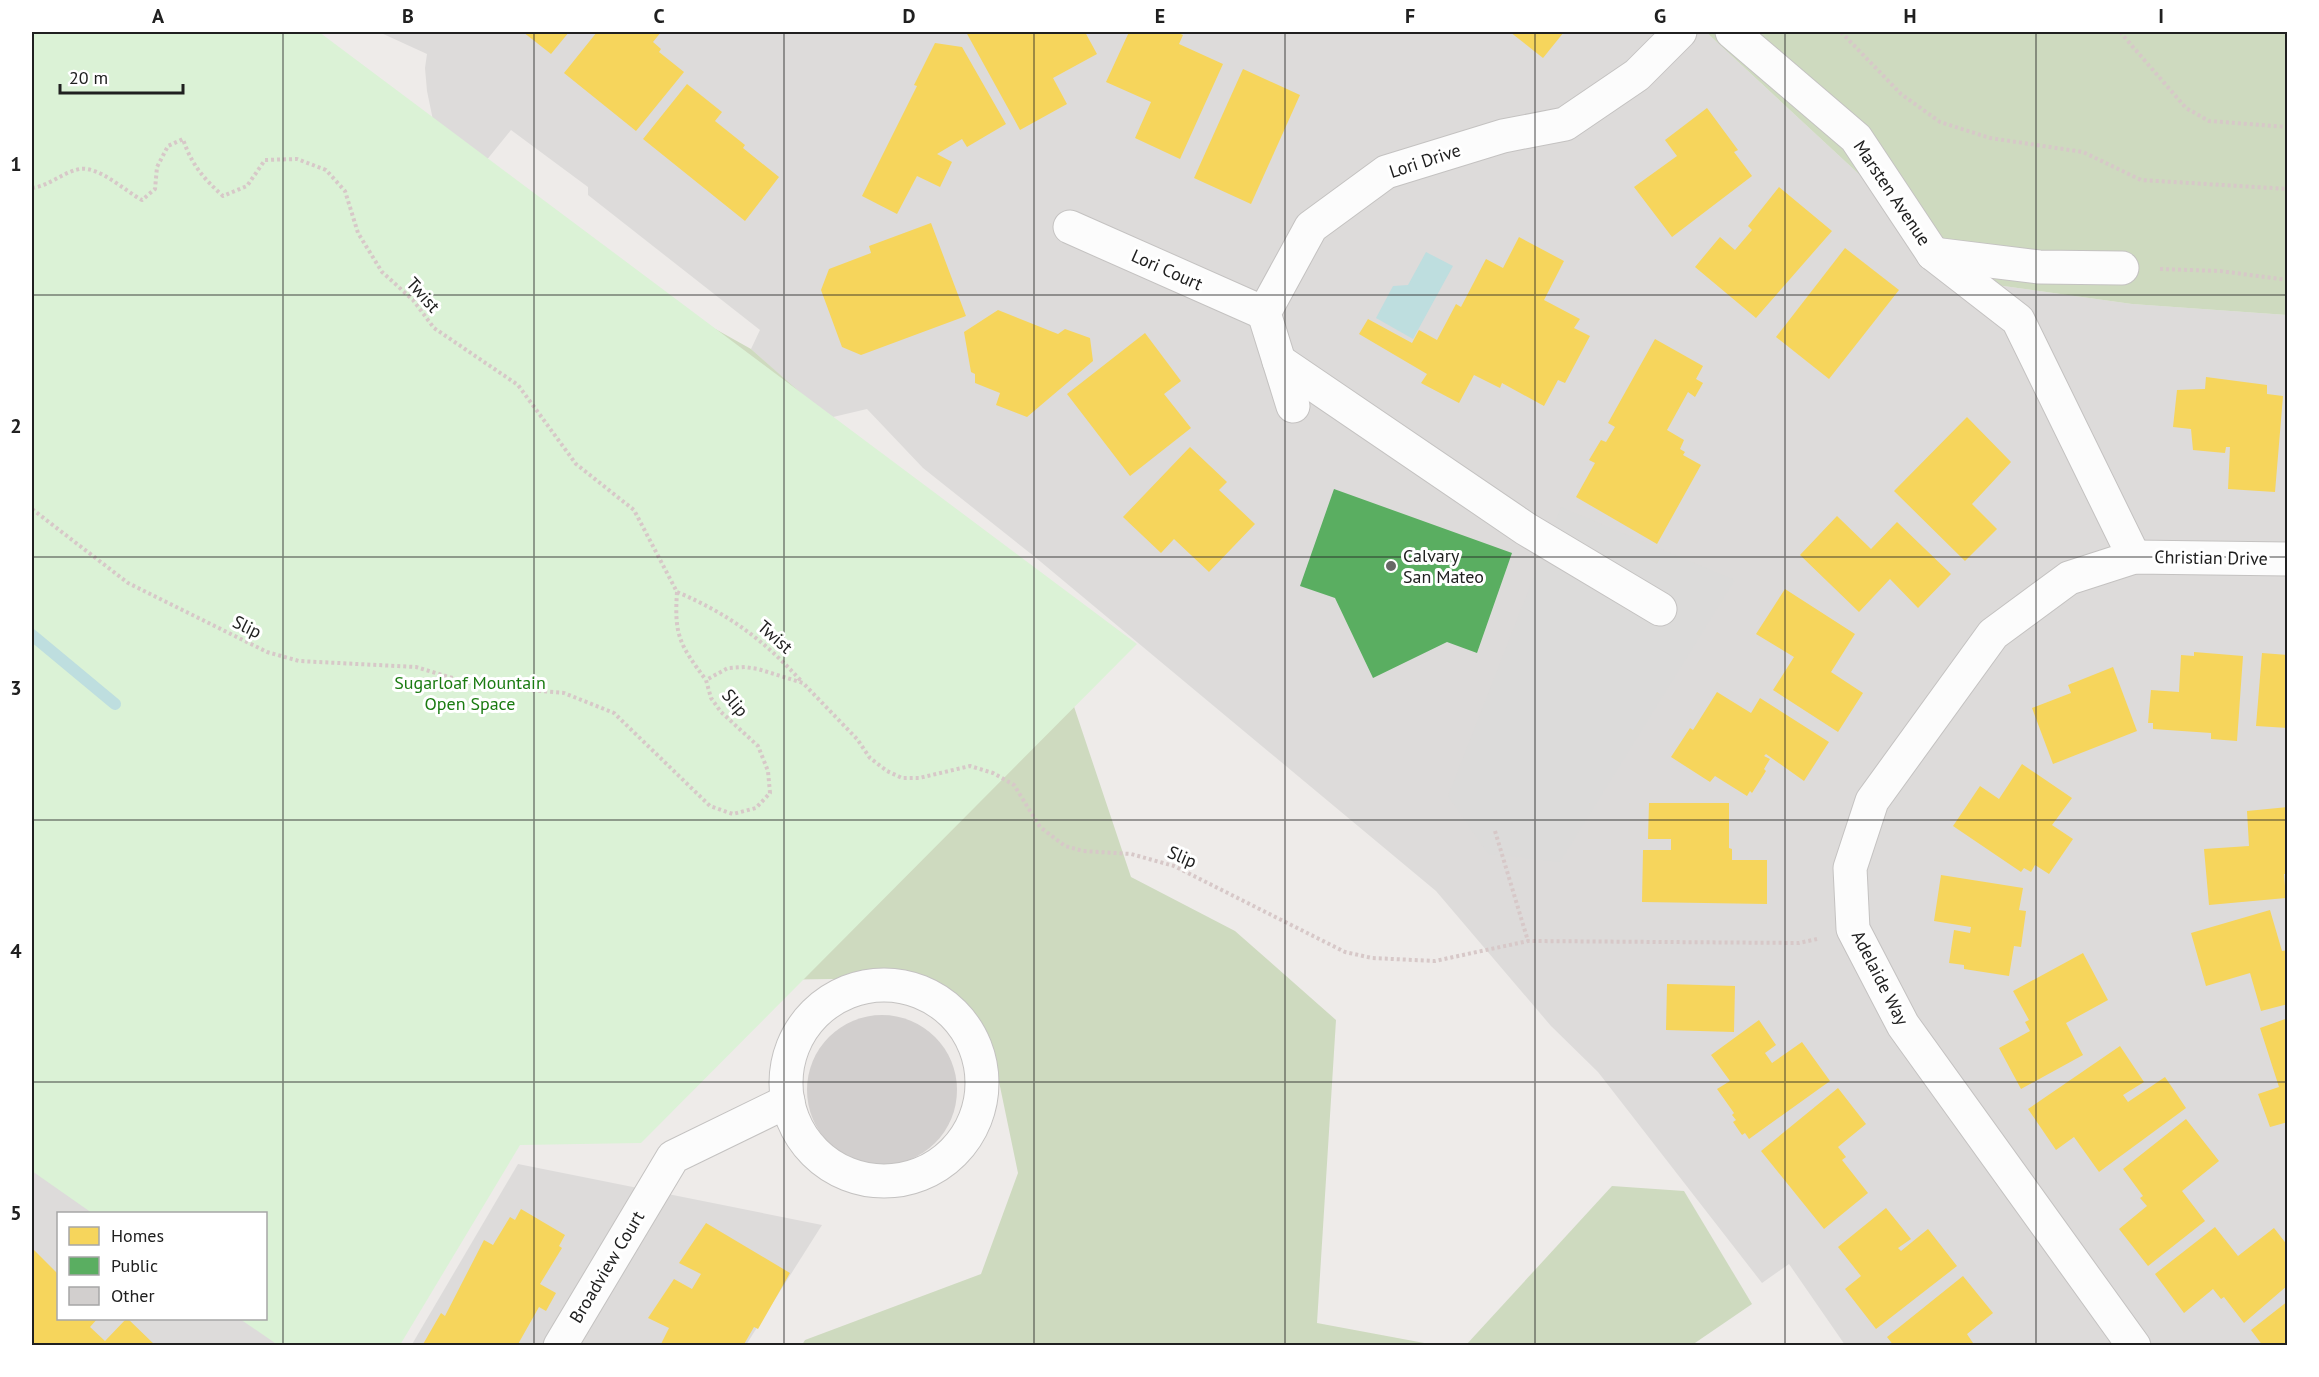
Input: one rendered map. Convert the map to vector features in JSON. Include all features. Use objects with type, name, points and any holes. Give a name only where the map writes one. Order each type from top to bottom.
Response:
[{"type":"street","name":"Lori Drive","points":[[1264,313],[1311,227],[1386,172],[1503,136],[1565,124],[1637,75],[1680,32]]},
{"type":"street","name":"Marsten Avenue","points":[[1732,32],[1856,138],[1933,254],[2018,320],[2133,557]]},
{"type":"street","name":"Lori Court","points":[[1070,227],[1264,313]]},
{"type":"street","points":[[1933,254],[2039,267],[2122,268]]},
{"type":"street","points":[[1264,313],[1293,406]]},
{"type":"street","points":[[1279,361],[1526,529],[1660,609]]},
{"type":"street","name":"Christian Drive","points":[[2133,557],[2288,559]]},
{"type":"street","name":"Adelaide Way","points":[[2133,557],[2069,578],[1993,634],[1872,801],[1850,868],[1853,929],[1903,1025],[2134,1346]]},
{"type":"street","points":[[873,984],[905,986],[935,998],[959,1018],[976,1046],[983,1078],[978,1111],[965,1140],[941,1163],[912,1178],[879,1181],[848,1174],[820,1157],[799,1132],[788,1101],[787,1069],[796,1038],[816,1012],[842,994],[873,984]]},
{"type":"street","name":"Broadview Court","points":[[560,1346],[673,1157],[788,1101]]},
{"type":"path","points":[[1841,32],[1901,94],[1940,122],[1990,138],[2083,152],[2141,180],[2288,189]]},
{"type":"path","points":[[2120,32],[2186,108],[2209,121],[2288,127]]},
{"type":"path","name":"Twist","points":[[32,188],[81,169],[112,179],[126,192],[142,200],[154,189],[157,167],[168,146],[183,139],[189,157],[203,178],[223,196],[247,186],[265,160],[297,159],[326,170],[345,191],[358,233],[382,272],[413,300],[434,328],[518,385],[576,464],[634,510],[676,592],[734,620],[772,649],[803,683]]},
{"type":"path","points":[[2122,268],[2220,271],[2288,279]]},
{"type":"path","name":"Slip","points":[[32,509],[128,583],[267,652],[299,662],[416,667],[479,686],[564,693],[614,713],[710,806],[733,814],[756,808],[770,793],[768,771],[758,746],[721,712],[711,698],[706,680],[728,668],[745,667],[803,683],[857,739],[870,758],[886,771],[902,778],[919,778],[970,766],[993,773],[1014,785],[1040,826],[1065,846],[1083,851],[1131,854],[1174,866],[1345,952],[1372,958],[1436,961],[1528,941],[1799,943],[1853,929]]},
{"type":"path","points":[[676,592],[675,617],[682,649],[706,680]]},
{"type":"path","points":[[1495,831],[1528,941]]},
{"type":"shaded area","points":[[379,32],[1706,32],[1975,282],[2132,304],[2287,315],[2287,1345],[1845,1345],[1789,1264],[1762,1283],[1598,1072],[1551,1026],[1436,891],[1035,557],[923,468],[867,409],[833,417],[813,405],[751,349],[760,330],[588,195],[588,187],[511,130],[468,183],[440,154],[427,91],[425,68],[427,54]]},
{"type":"shaded area","points":[[1561,507],[1735,580],[1560,862],[1488,854],[1448,796]]},
{"type":"shaded area","points":[[32,1145],[114,1212],[57,1212],[57,1320],[246,1320],[278,1345],[32,1345]]},
{"type":"shaded area","points":[[518,1164],[822,1225],[746,1345],[411,1346]]},
{"type":"green space","points":[[32,32],[428,168],[751,349],[881,464],[1043,614],[1131,877],[1235,931],[1336,1020],[1317,1323],[1435,1345],[802,1345],[805,1340],[981,1274],[1018,1173],[992,1048],[956,999],[901,978],[763,980]]},
{"type":"green space","name":"Sugarloaf Mountain Open Space","points":[[32,32],[319,32],[1137,644],[641,1143],[520,1145],[400,1345],[278,1345],[241,1320],[267,1320],[267,1212],[91,1212],[32,1171]]},
{"type":"green space","points":[[1706,32],[2287,32],[2287,315],[2132,304],[1975,282]]},
{"type":"green space","points":[[1612,1186],[1684,1191],[1752,1304],[1692,1345],[1466,1345]]},
{"type":"water","points":[[1426,252],[1453,266],[1413,339],[1376,318],[1393,286],[1408,285]]},
{"type":"building: Homes","points":[[523,32],[569,32],[551,54]]},
{"type":"building: Homes","points":[[597,32],[661,32],[653,42],[661,49],[659,52],[684,72],[636,131],[564,73]]},
{"type":"building: Homes","points":[[966,32],[1085,32],[1097,54],[1053,78],[1067,104],[1020,130]]},
{"type":"building: Homes","points":[[1129,32],[1176,32],[1183,35],[1179,44],[1223,64],[1180,159],[1135,138],[1151,102],[1106,82]]},
{"type":"building: Homes","points":[[1510,32],[1564,32],[1543,58]]},
{"type":"building: Homes","points":[[935,43],[962,47],[1006,124],[967,147],[962,139],[937,154],[952,162],[940,187],[917,176],[897,214],[862,196],[917,86],[914,85]]},
{"type":"building: Homes","points":[[1243,69],[1300,95],[1251,204],[1194,178]]},
{"type":"building: Homes","points":[[687,84],[722,112],[715,121],[745,145],[743,148],[779,177],[745,221],[643,139]]},
{"type":"building: Homes","points":[[1707,108],[1738,150],[1734,152],[1752,176],[1672,237],[1634,187],[1677,156],[1665,140]]},
{"type":"building: Homes","points":[[1779,187],[1832,231],[1756,318],[1695,267],[1720,237],[1735,250],[1752,230],[1748,226]]},
{"type":"building: Homes","points":[[931,223],[966,316],[861,355],[842,347],[821,290],[829,269],[871,253],[869,246]]},
{"type":"building: Homes","points":[[1519,237],[1564,261],[1544,300],[1580,319],[1574,328],[1590,336],[1565,383],[1558,380],[1544,406],[1502,383],[1500,388],[1474,375],[1459,403],[1421,383],[1427,374],[1359,334],[1368,319],[1412,343],[1419,330],[1437,340],[1456,304],[1461,307],[1486,259],[1503,268]]},
{"type":"building: Homes","points":[[1845,248],[1899,290],[1829,379],[1776,337]]},
{"type":"building: Homes","points":[[998,310],[1058,334],[1065,329],[1090,338],[1093,361],[1027,417],[996,405],[1000,393],[975,383],[975,374],[971,372],[964,332]]},
{"type":"building: Homes","points":[[1145,333],[1181,381],[1164,394],[1191,428],[1130,476],[1067,394]]},
{"type":"building: Homes","points":[[1655,339],[1703,366],[1696,379],[1703,383],[1695,397],[1688,392],[1667,430],[1684,440],[1680,449],[1685,452],[1683,455],[1701,465],[1657,544],[1576,497],[1595,463],[1589,460],[1601,440],[1606,442],[1615,427],[1608,423]]},
{"type":"building: Homes","points":[[2206,377],[2267,385],[2267,394],[2283,396],[2275,492],[2228,489],[2230,447],[2226,447],[2225,453],[2193,450],[2191,429],[2173,427],[2177,390],[2205,389]]},
{"type":"building: Homes","points":[[1967,417],[2011,462],[1972,504],[1997,529],[1965,561],[1894,491]]},
{"type":"building: Homes","points":[[1190,447],[1227,482],[1219,490],[1255,524],[1209,572],[1174,539],[1161,553],[1123,517]]},
{"type":"building: Homes","points":[[1837,516],[1871,549],[1897,522],[1951,574],[1918,608],[1890,579],[1859,612],[1800,555]]},
{"type":"building: Homes","points":[[1785,589],[1855,634],[1831,672],[1863,693],[1838,732],[1773,690],[1794,657],[1756,634]]},
{"type":"building: Homes","points":[[2194,652],[2243,656],[2237,741],[2211,739],[2211,733],[2153,729],[2153,723],[2148,723],[2151,690],[2179,692],[2181,655],[2194,656]]},
{"type":"building: Homes","points":[[2262,653],[2288,655],[2288,728],[2256,726]]},
{"type":"building: Homes","points":[[2113,667],[2137,731],[2053,764],[2032,708],[2071,693],[2068,685]]},
{"type":"building: Homes","points":[[1717,692],[1751,713],[1760,698],[1829,742],[1804,781],[1766,754],[1764,756],[1770,759],[1764,769],[1766,771],[1752,793],[1750,791],[1747,796],[1715,776],[1710,782],[1671,757],[1690,728],[1693,730]]},
{"type":"building: Homes","points":[[2022,764],[2072,798],[2052,825],[2073,839],[2049,874],[2035,865],[2031,872],[2024,868],[2021,872],[1953,826],[1980,786],[1999,799]]},
{"type":"building: Homes","points":[[1649,803],[1729,803],[1729,848],[1732,849],[1732,860],[1767,860],[1767,904],[1642,902],[1643,850],[1671,850],[1671,839],[1648,839]]},
{"type":"building: Homes","points":[[2288,807],[2288,874],[2284,874],[2286,898],[2209,905],[2204,849],[2249,846],[2247,811]]},
{"type":"building: Homes","points":[[1941,875],[2023,888],[2019,910],[2026,911],[2021,947],[2014,946],[2009,976],[1964,969],[1964,965],[1949,963],[1954,930],[1970,933],[1971,927],[1934,921]]},
{"type":"building: Homes","points":[[2270,910],[2282,951],[2288,950],[2288,1004],[2261,1011],[2250,973],[2206,986],[2191,933]]},
{"type":"building: Homes","points":[[2083,953],[2108,1000],[2066,1023],[2083,1055],[2021,1089],[1999,1048],[2030,1031],[2025,1022],[2029,1020],[2013,991]]},
{"type":"building: Homes","points":[[1667,984],[1735,986],[1734,1032],[1666,1030]]},
{"type":"building: Homes","points":[[2288,1018],[2288,1122],[2270,1127],[2258,1094],[2279,1087],[2260,1028]]},
{"type":"building: Homes","points":[[1759,1020],[1776,1045],[1765,1053],[1772,1063],[1802,1042],[1830,1081],[1749,1139],[1745,1133],[1742,1135],[1733,1122],[1736,1120],[1732,1115],[1734,1113],[1717,1089],[1730,1081],[1711,1055]]},
{"type":"building: Homes","points":[[2120,1046],[2144,1082],[2123,1095],[2128,1102],[2165,1077],[2186,1108],[2099,1172],[2074,1137],[2056,1150],[2028,1109]]},
{"type":"building: Homes","points":[[1838,1088],[1866,1124],[1838,1147],[1846,1157],[1842,1160],[1868,1193],[1824,1229],[1761,1151]]},
{"type":"building: Homes","points":[[2186,1119],[2219,1161],[2182,1191],[2205,1221],[2148,1266],[2119,1229],[2147,1206],[2140,1198],[2143,1196],[2123,1169]]},
{"type":"building: Homes","points":[[1886,1208],[1911,1239],[1898,1248],[1901,1251],[1928,1229],[1957,1266],[1876,1329],[1845,1289],[1861,1276],[1838,1247]]},
{"type":"building: Homes","points":[[521,1209],[565,1235],[559,1246],[562,1248],[540,1284],[556,1293],[546,1311],[539,1307],[517,1346],[422,1346],[441,1313],[445,1316],[484,1240],[493,1245],[510,1217],[515,1220]]},
{"type":"building: Homes","points":[[706,1223],[790,1273],[758,1329],[754,1327],[743,1346],[660,1346],[669,1328],[648,1318],[674,1279],[692,1289],[701,1274],[679,1263]]},
{"type":"building: Homes","points":[[2215,1227],[2238,1256],[2274,1228],[2288,1246],[2288,1285],[2244,1323],[2224,1297],[2221,1299],[2213,1289],[2184,1313],[2155,1274]]},
{"type":"building: Homes","points":[[32,1248],[57,1273],[57,1320],[96,1320],[90,1327],[105,1341],[125,1320],[129,1320],[156,1346],[32,1346]]},
{"type":"building: Homes","points":[[1963,1276],[1993,1313],[1967,1334],[1975,1346],[1894,1346],[1887,1337]]},
{"type":"building: Homes","points":[[2288,1301],[2288,1346],[2263,1346],[2251,1330]]},
{"type":"building: Public","points":[[1334,489],[1512,553],[1477,653],[1447,642],[1373,678],[1335,598],[1300,586]]},
{"type":"building: Other","points":[[882,1015],[911,1021],[935,1037],[951,1061],[957,1090],[951,1119],[935,1143],[911,1159],[882,1165],[853,1159],[829,1143],[813,1119],[807,1090],[813,1061],[829,1037],[853,1021]]},
{"type":"waterway","points":[[32,635],[115,704]]},
{"type":"place","name":"Calvary San Mateo","points":[[1391,566]]}]
